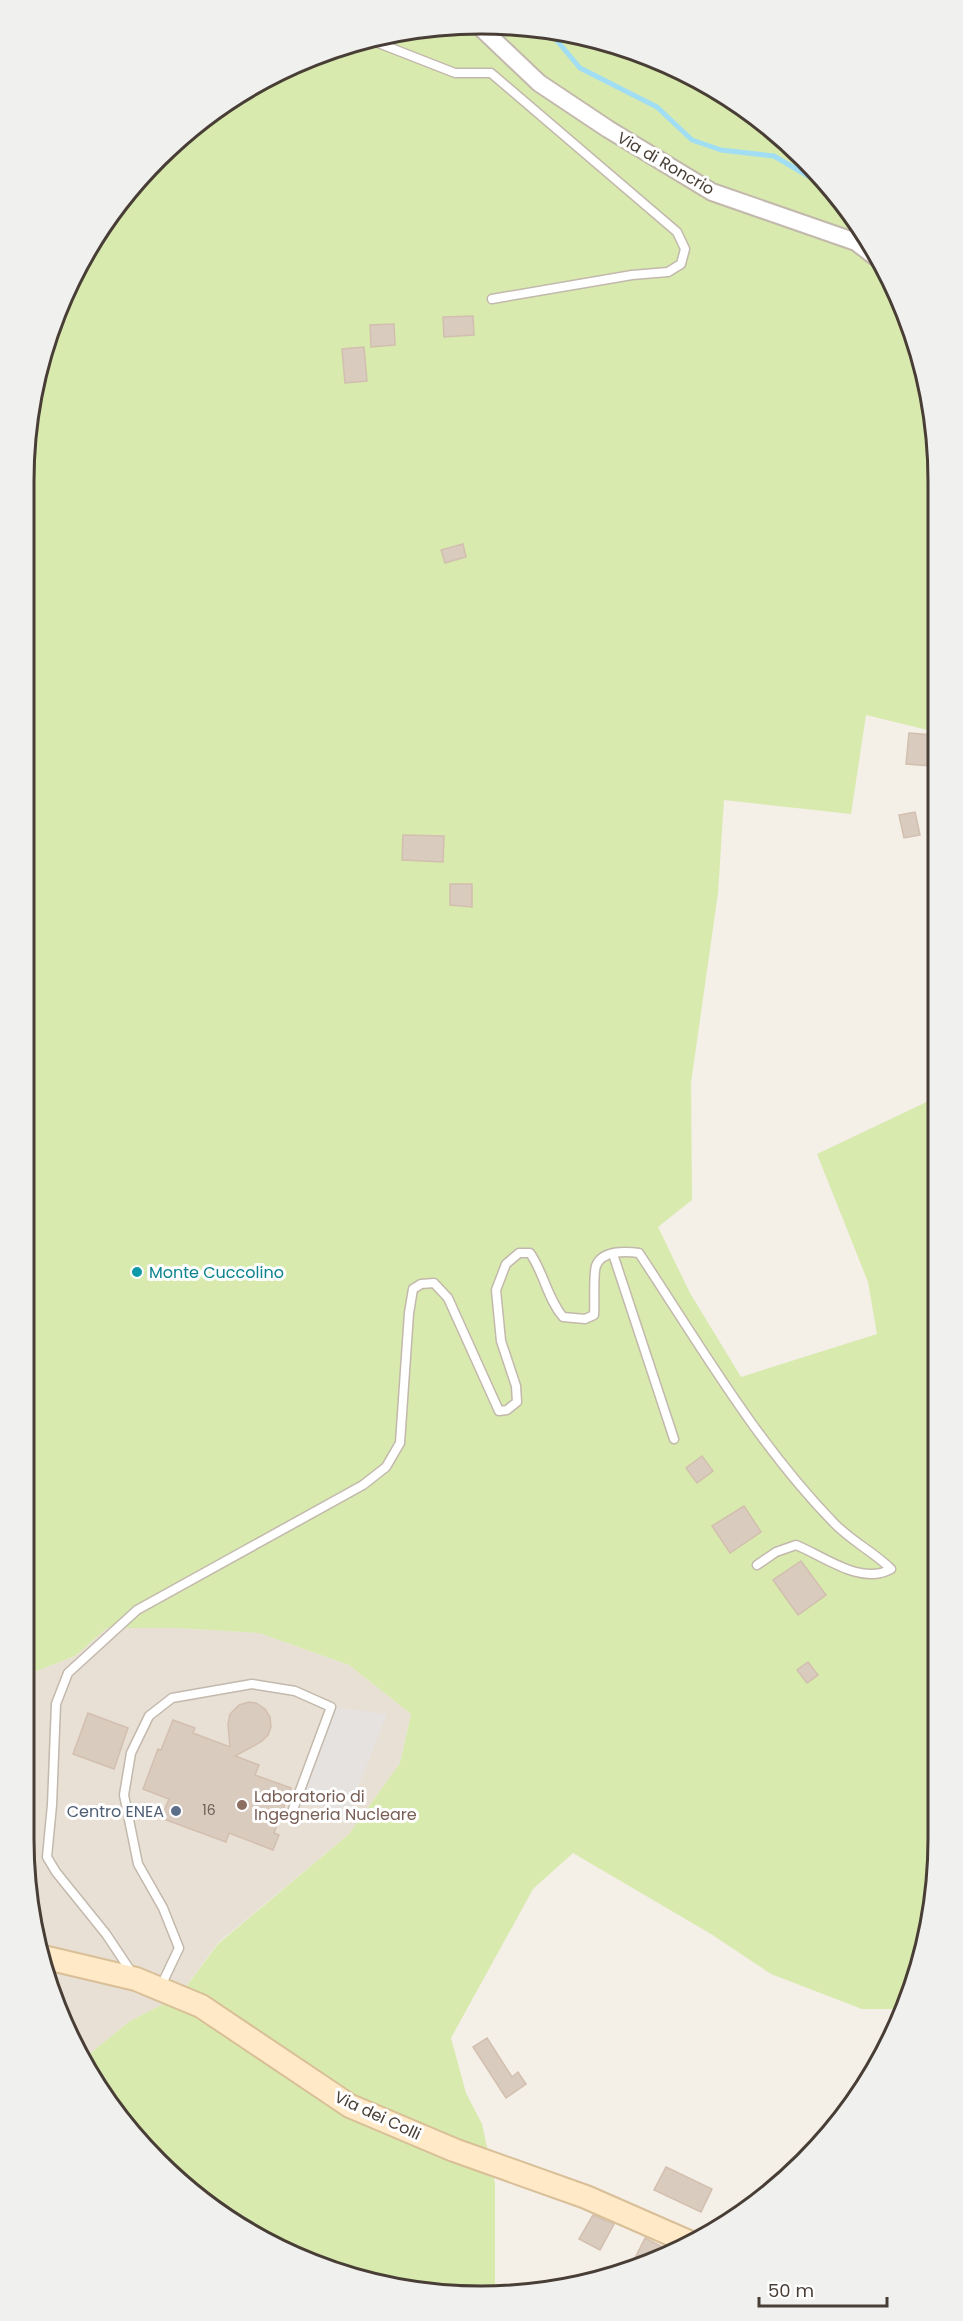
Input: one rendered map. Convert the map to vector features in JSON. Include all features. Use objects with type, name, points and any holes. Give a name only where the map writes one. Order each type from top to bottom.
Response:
[{"type":"main road","name":"Via dei Colli","points":[[51,1959],[136,1979],[201,2006],[350,2106],[454,2150],[586,2197],[681,2239]]},
{"type":"street","name":"Via di Roncrio","points":[[488,34],[539,83],[608,129],[712,192],[861,246]]},
{"type":"lane","points":[[384,45],[455,73],[491,73],[677,232],[685,249],[681,264],[668,272],[632,274],[492,299]]},
{"type":"lane","points":[[136,1979],[106,1934],[56,1872],[47,1857],[52,1805],[56,1704],[68,1673],[137,1610],[363,1485],[386,1467],[400,1443],[409,1313],[413,1288],[421,1284],[434,1283],[448,1298],[499,1411],[507,1410],[517,1402],[516,1386],[501,1341],[496,1290],[506,1263],[519,1253],[530,1253],[540,1267],[553,1305],[563,1317],[585,1319],[594,1315],[596,1266],[604,1258],[622,1250],[639,1253],[735,1398],[785,1467],[835,1525],[891,1569],[881,1575],[849,1571],[796,1545],[777,1552],[756,1565]]},
{"type":"lane","points":[[613,1254],[674,1439]]},
{"type":"lane","points":[[160,1989],[179,1948],[163,1908],[138,1864],[124,1796],[131,1753],[149,1716],[172,1698],[252,1684],[295,1691],[331,1707],[292,1812]]},
{"type":"shaded area","points":[[107,1628],[177,1628],[259,1633],[349,1665],[411,1714],[400,1763],[349,1834],[218,1943],[179,1996],[130,2021],[89,2054],[58,1983],[43,1927],[35,1869],[34,1672],[75,1656]]},
{"type":"shaded area","points":[[331,1707],[387,1714],[347,1815],[297,1799]]},
{"type":"green space","points":[[482,34],[540,38],[625,58],[679,81],[730,110],[776,145],[818,187],[869,258],[894,310],[913,366],[925,423],[928,452],[928,730],[866,715],[851,814],[724,800],[718,893],[691,1083],[692,1200],[658,1227],[690,1293],[741,1377],[877,1334],[868,1282],[817,1154],[928,1101],[928,1869],[920,1927],[905,1983],[895,2009],[862,2009],[771,1974],[711,1934],[573,1853],[533,1889],[451,2038],[466,2093],[482,2124],[495,2184],[495,2286],[452,2286],[394,2278],[338,2263],[310,2252],[258,2227],[187,2176],[165,2156],[127,2112],[89,2054],[130,2021],[179,1996],[218,1944],[349,1834],[400,1763],[411,1714],[349,1665],[259,1633],[177,1628],[107,1628],[75,1656],[34,1672],[34,482],[38,423],[58,338],[94,258],[145,187],[165,165],[209,127],[258,94],[284,81],[338,58],[366,50],[394,43],[452,35]]},
{"type":"building","points":[[473,316],[474,335],[444,337],[443,317]]},
{"type":"building","points":[[394,324],[395,345],[371,347],[370,325]]},
{"type":"building","points":[[364,347],[367,381],[345,383],[342,349]]},
{"type":"building","points":[[463,544],[466,557],[445,563],[441,550]]},
{"type":"building","points":[[909,733],[928,735],[928,766],[906,764]]},
{"type":"building","points":[[915,812],[920,835],[904,838],[899,815]]},
{"type":"building","points":[[403,835],[444,836],[443,862],[402,860]]},
{"type":"building","points":[[450,884],[472,884],[472,907],[450,905]]},
{"type":"building","points":[[702,1456],[713,1471],[697,1483],[686,1468]]},
{"type":"building","points":[[744,1506],[761,1532],[730,1553],[712,1526]]},
{"type":"building","points":[[801,1561],[826,1595],[798,1615],[773,1580]]},
{"type":"building","points":[[808,1662],[818,1675],[807,1683],[797,1670]]},
{"type":"building","points":[[249,1702],[256,1703],[265,1709],[270,1717],[271,1727],[268,1735],[261,1742],[235,1756],[259,1765],[255,1775],[291,1788],[274,1833],[279,1835],[273,1850],[229,1833],[226,1842],[161,1818],[169,1799],[143,1789],[158,1749],[161,1750],[173,1720],[195,1728],[193,1733],[230,1747],[228,1724],[230,1714],[239,1705]]},
{"type":"building","points":[[88,1713],[128,1728],[114,1769],[73,1754]]},
{"type":"building","points":[[487,2038],[512,2077],[518,2072],[526,2084],[506,2098],[473,2047]]},
{"type":"building","points":[[666,2167],[712,2189],[701,2212],[654,2190]]},
{"type":"building","points":[[593,2215],[614,2224],[600,2250],[579,2239]]},
{"type":"building","points":[[645,2238],[663,2247],[653,2252],[634,2259]]},
{"type":"waterway","points":[[557,41],[580,68],[657,107],[692,140],[721,150],[774,156],[808,176]]},
{"type":"place","name":"Monte Cuccolino","points":[[137,1272]]},
{"type":"place","name":"Laboratorio di Ingegneria Nucleare","points":[[242,1805]]},
{"type":"place","name":"Centro ENEA","points":[[176,1811]]}]
